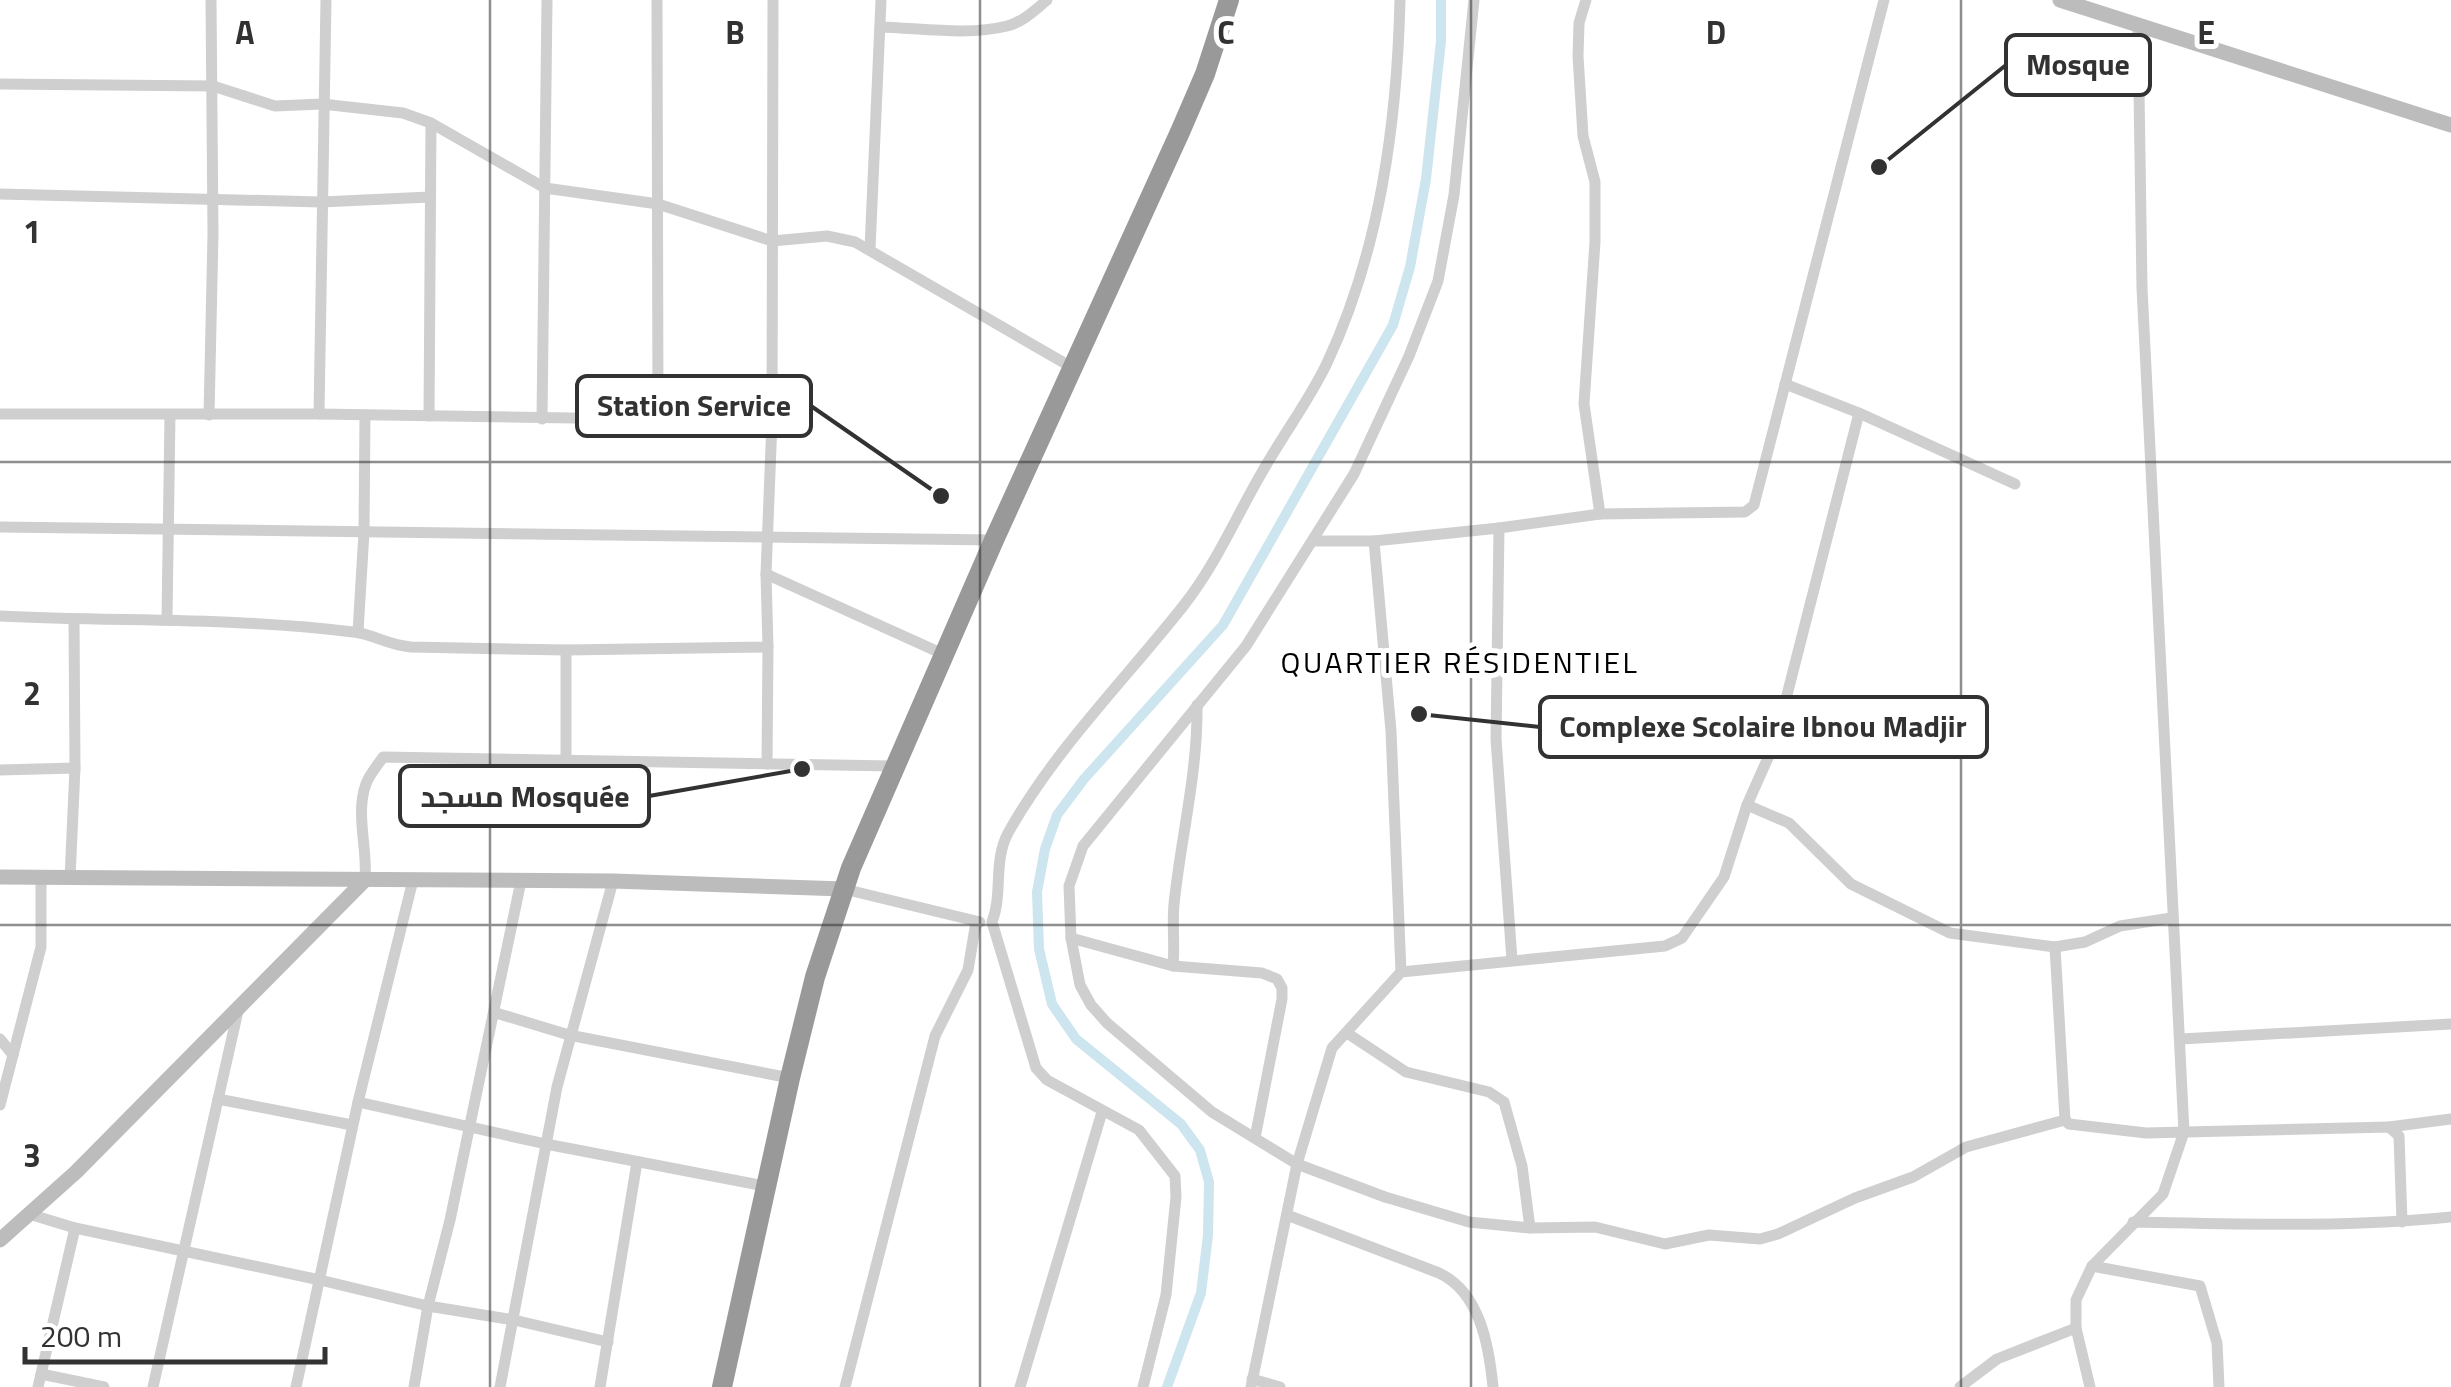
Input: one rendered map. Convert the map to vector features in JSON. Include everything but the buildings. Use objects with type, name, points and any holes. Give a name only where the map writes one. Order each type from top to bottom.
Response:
[{"type":"highway","points":[[722,1387],[790,1078],[815,978],[844,889],[893,766],[1186,118],[1229,0]]},
{"type":"street","points":[[209,415],[214,199],[212,0]]},
{"type":"street","points":[[319,414],[326,0]]},
{"type":"street","points":[[542,419],[547,0]]},
{"type":"street","points":[[657,0],[658,419]]},
{"type":"street","points":[[766,764],[773,0]]},
{"type":"street","points":[[870,249],[881,0]]},
{"type":"street","points":[[880,27],[1006,26],[1020,21],[1047,0]]},
{"type":"street","points":[[1143,1387],[1166,1296],[1177,1188],[1174,1176],[1145,1135],[1040,1074],[992,922],[1000,856],[1006,837],[1053,764],[1187,602],[1325,368],[1344,326],[1371,242],[1391,136],[1400,0]]},
{"type":"street","points":[[1474,0],[1454,196],[1438,282],[1409,356],[1354,474],[1314,542],[1246,646],[1083,846],[1069,886],[1071,938],[1080,985],[1091,1006],[1212,1112],[1296,1164],[1469,1222],[1530,1228],[1596,1227],[1666,1244],[1709,1235],[1760,1238],[1912,1177],[1966,1148],[2065,1120]]},
{"type":"street","points":[[1586,0],[1579,24],[1578,56],[1583,136],[1595,182],[1595,242],[1584,404],[1600,514]]},
{"type":"street","points":[[1314,542],[1374,541],[1600,514],[1750,510],[1884,0]]},
{"type":"street","points":[[2060,0],[2451,126]]},
{"type":"street","points":[[2090,1387],[2076,1328],[2075,1305],[2092,1266],[2163,1194],[2184,1132],[2142,288],[2138,25]]},
{"type":"street","points":[[0,84],[213,86],[275,106],[322,104],[404,113],[431,123],[544,188],[658,204],[772,241],[840,237],[870,249],[1073,368]]},
{"type":"street","points":[[429,416],[431,123]]},
{"type":"street","points":[[0,194],[321,202],[430,197]]},
{"type":"street","points":[[1785,384],[2015,484]]},
{"type":"street","points":[[1280,1387],[1252,1383],[1296,1164],[1332,1048],[1401,972],[1665,946],[1682,938],[1724,877],[1747,805],[1775,742],[1859,413]]},
{"type":"street","points":[[0,414],[772,421]]},
{"type":"street","points":[[167,618],[170,414]]},
{"type":"street","points":[[358,632],[364,532],[364,415]]},
{"type":"street","points":[[0,527],[994,540]]},
{"type":"street","points":[[1499,528],[1496,739],[1512,918],[1512,960]]},
{"type":"street","points":[[1374,541],[1391,731],[1401,972]]},
{"type":"street","points":[[766,574],[943,654]]},
{"type":"street","points":[[0,616],[74,620],[167,618],[358,632],[390,646],[566,650],[768,647]]},
{"type":"street","points":[[70,878],[75,768],[74,620]]},
{"type":"street","points":[[566,650],[566,761]]},
{"type":"street","points":[[1173,966],[1174,909],[1188,794],[1198,755],[1197,705]]},
{"type":"street","points":[[0,1240],[76,1172],[365,880],[365,785],[384,757],[893,766]]},
{"type":"street","points":[[0,770],[75,768]]},
{"type":"street","points":[[1747,805],[1788,823],[1851,884],[1950,933],[2055,946],[2085,942],[2120,926],[2172,918]]},
{"type":"street","points":[[0,878],[613,882],[844,889],[976,922],[992,922]]},
{"type":"street","points":[[0,1106],[41,947],[42,878]]},
{"type":"street","points":[[296,1387],[352,1125],[413,880]]},
{"type":"street","points":[[414,1387],[428,1306],[496,1012],[521,881]]},
{"type":"street","points":[[500,1387],[568,1035],[613,882]]},
{"type":"street","points":[[845,1387],[935,1036],[968,970],[976,922]]},
{"type":"street","points":[[1071,938],[1173,966],[1262,972],[1276,979],[1282,988],[1254,1138]]},
{"type":"street","points":[[2055,946],[2068,1124],[2184,1132],[2389,1127],[2451,1119]]},
{"type":"street","points":[[153,1387],[238,1008]]},
{"type":"street","points":[[496,1012],[568,1035],[790,1078]]},
{"type":"street","points":[[2181,1039],[2451,1024]]},
{"type":"street","points":[[1347,1033],[1406,1072],[1489,1092],[1504,1102],[1522,1166],[1530,1228]]},
{"type":"street","points":[[0,1040],[13,1055]]},
{"type":"street","points":[[218,1099],[352,1125]]},
{"type":"street","points":[[358,1102],[546,1144],[765,1186]]},
{"type":"street","points":[[1020,1387],[1102,1112]]},
{"type":"street","points":[[2389,1127],[2399,1136],[2402,1222]]},
{"type":"street","points":[[600,1387],[637,1162]]},
{"type":"street","points":[[29,1214],[75,1228],[608,1342]]},
{"type":"street","points":[[1287,1215],[1440,1273],[1462,1286],[1472,1300],[1493,1387]]},
{"type":"street","points":[[2133,1222],[2402,1222],[2451,1216]]},
{"type":"street","points":[[75,1228],[39,1381],[104,1387]]},
{"type":"street","points":[[2092,1266],[2200,1286],[2217,1343],[2218,1387]]},
{"type":"street","points":[[1960,1387],[1997,1359],[2076,1328]]},
{"type":"waterway","points":[[1167,1387],[1201,1293],[1209,1182],[1200,1150],[1181,1124],[1076,1039],[1052,1004],[1039,949],[1037,892],[1045,849],[1057,815],[1084,779],[1223,625],[1393,325],[1410,267],[1426,179],[1441,41],[1441,0]]},
{"type":"place","name":"Mosque","points":[[1879,167]]},
{"type":"place","name":"Station Service","points":[[941,496]]},
{"type":"place","name":"Complexe Scolaire Ibnou Madjir","points":[[1419,714]]},
{"type":"place","name":"مسجد Mosquée","points":[[802,769]]},
{"type":"district","name":"QUARTIER RÉSIDENTIEL","points":[[1460,663]]}]
